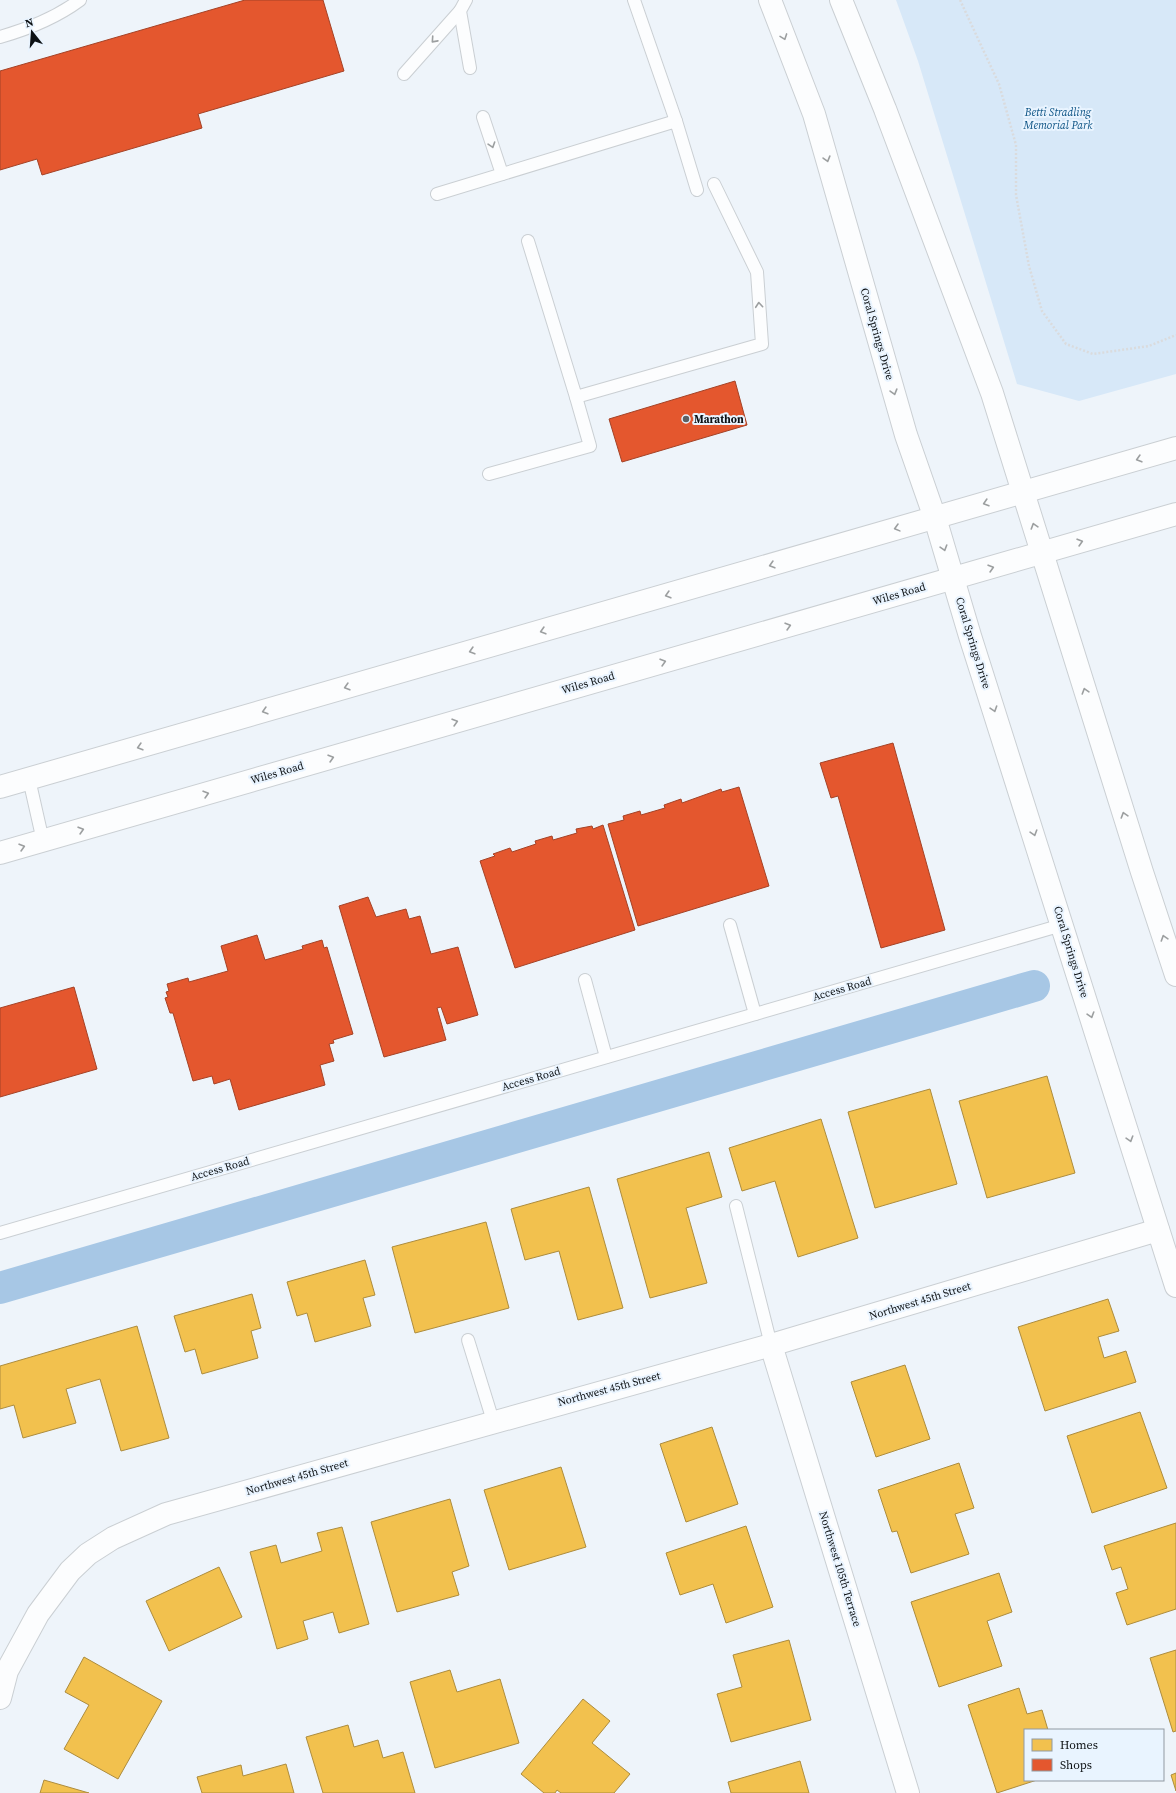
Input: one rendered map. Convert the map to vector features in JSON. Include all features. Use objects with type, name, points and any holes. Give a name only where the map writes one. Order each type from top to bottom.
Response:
[{"type":"main road","name":"Coral Springs Drive","points":[[770,0],[814,114],[906,435],[934,518],[1176,1286]]},
{"type":"main road","points":[[841,0],[888,116],[992,393],[1139,864],[1176,975]]},
{"type":"main road","points":[[0,787],[1176,448]]},
{"type":"main road","name":"Wiles Road","points":[[0,853],[1176,514]]},
{"type":"main road","name":"Northwest 45th Street","points":[[0,1698],[7,1671],[38,1614],[70,1571],[88,1554],[113,1538],[166,1514],[493,1421],[771,1345],[1158,1230]]},
{"type":"main road","name":"Northwest 105th Terrace","points":[[771,1345],[908,1793]]},
{"type":"lane","points":[[0,37],[17,32],[67,10],[80,0]]},
{"type":"lane","points":[[404,74],[460,11],[466,0]]},
{"type":"lane","points":[[634,0],[676,121],[697,190]]},
{"type":"lane","points":[[460,11],[470,68]]},
{"type":"lane","points":[[483,117],[502,174]]},
{"type":"lane","points":[[437,194],[676,121]]},
{"type":"lane","points":[[576,397],[762,344],[757,272],[714,184]]},
{"type":"lane","points":[[489,474],[590,446],[528,241]]},
{"type":"lane","points":[[29,779],[43,841]]},
{"type":"lane","points":[[730,925],[755,1014]]},
{"type":"lane","name":"Access Road","points":[[0,1233],[1062,925]]},
{"type":"lane","points":[[585,980],[606,1057]]},
{"type":"lane","points":[[736,1206],[771,1345]]},
{"type":"lane","points":[[468,1340],[493,1421]]},
{"type":"path","points":[[960,0],[999,84],[1016,145],[1016,195],[1029,266],[1042,311],[1066,344],[1093,354],[1149,346],[1176,336]]},
{"type":"green space","name":"Betti Stradling Memorial Park","points":[[896,0],[1176,0],[1176,374],[1079,401],[1017,384],[918,61]]},
{"type":"building: Homes","points":[[1047,1076],[1075,1173],[987,1198],[959,1101]]},
{"type":"building: Homes","points":[[930,1089],[957,1184],[875,1208],[848,1112]]},
{"type":"building: Homes","points":[[821,1119],[858,1238],[798,1257],[775,1181],[742,1191],[729,1148]]},
{"type":"building: Homes","points":[[709,1152],[722,1197],[686,1208],[707,1283],[650,1298],[617,1179]]},
{"type":"building: Homes","points":[[589,1187],[623,1308],[578,1320],[559,1251],[525,1260],[511,1209]]},
{"type":"building: Homes","points":[[486,1222],[509,1308],[415,1333],[392,1247]]},
{"type":"building: Homes","points":[[365,1260],[375,1295],[363,1298],[371,1326],[315,1342],[307,1313],[297,1316],[287,1282]]},
{"type":"building: Homes","points":[[252,1294],[261,1328],[251,1331],[258,1358],[202,1374],[195,1349],[185,1352],[174,1316]]},
{"type":"building: Homes","points":[[1108,1299],[1119,1331],[1098,1337],[1104,1358],[1126,1351],[1136,1382],[1045,1411],[1018,1327]]},
{"type":"building: Homes","points":[[137,1326],[169,1438],[121,1451],[100,1379],[66,1389],[76,1423],[23,1438],[14,1405],[0,1409],[0,1366]]},
{"type":"building: Homes","points":[[905,1365],[930,1439],[876,1457],[851,1382]]},
{"type":"building: Homes","points":[[1140,1412],[1167,1488],[1092,1513],[1067,1436]]},
{"type":"building: Homes","points":[[712,1427],[738,1504],[686,1522],[660,1444]]},
{"type":"building: Homes","points":[[959,1463],[974,1508],[955,1514],[969,1554],[911,1573],[897,1531],[892,1532],[878,1490]]},
{"type":"building: Homes","points":[[561,1467],[586,1547],[509,1570],[484,1490]]},
{"type":"building: Homes","points":[[450,1499],[469,1566],[452,1572],[459,1595],[397,1612],[371,1522]]},
{"type":"building: Homes","points":[[1176,1523],[1176,1609],[1127,1625],[1116,1593],[1128,1589],[1121,1567],[1112,1570],[1104,1546]]},
{"type":"building: Homes","points":[[746,1526],[773,1607],[726,1623],[713,1584],[680,1595],[666,1553]]},
{"type":"building: Homes","points":[[342,1527],[369,1624],[339,1633],[333,1612],[303,1621],[308,1639],[277,1649],[250,1552],[276,1545],[281,1563],[322,1551],[317,1533]]},
{"type":"building: Homes","points":[[219,1567],[242,1617],[169,1651],[146,1601]]},
{"type":"building: Homes","points":[[999,1573],[1012,1612],[987,1621],[1002,1666],[939,1687],[911,1602]]},
{"type":"building: Homes","points":[[789,1640],[811,1720],[731,1742],[717,1694],[742,1687],[733,1655]]},
{"type":"building: Homes","points":[[1176,1650],[1176,1731],[1173,1732],[1150,1658]]},
{"type":"building: Homes","points":[[84,1657],[162,1701],[118,1779],[64,1749],[89,1705],[65,1692]]},
{"type":"building: Homes","points":[[450,1670],[457,1692],[500,1679],[519,1743],[435,1768],[410,1682]]},
{"type":"building: Homes","points":[[1019,1688],[1027,1714],[1042,1710],[1048,1729],[1024,1729],[1024,1781],[1034,1781],[997,1793],[968,1705]]},
{"type":"building: Homes","points":[[583,1699],[610,1721],[592,1743],[630,1774],[614,1793],[561,1793],[557,1790],[555,1793],[544,1793],[521,1774]]},
{"type":"building: Homes","points":[[348,1725],[354,1747],[378,1740],[383,1758],[403,1752],[415,1793],[323,1793],[306,1737]]},
{"type":"building: Homes","points":[[800,1761],[809,1793],[731,1793],[728,1782]]},
{"type":"building: Homes","points":[[286,1764],[294,1793],[202,1793],[197,1777],[241,1765],[243,1776]]},
{"type":"building: Homes","points":[[1176,1773],[1176,1791],[1171,1775]]},
{"type":"building: Homes","points":[[44,1780],[89,1793],[40,1793]]},
{"type":"building: Shops","points":[[245,0],[323,0],[344,71],[198,114],[202,128],[42,175],[37,159],[0,170],[0,71]]},
{"type":"building: Shops","points":[[735,381],[747,425],[622,462],[609,419]]},
{"type":"building: Shops","points":[[893,743],[945,930],[881,948],[838,796],[831,798],[820,763]]},
{"type":"building: Shops","points":[[739,787],[769,886],[638,926],[608,824],[624,820],[623,816],[640,811],[641,815],[665,808],[664,805],[681,799],[682,803],[721,789],[722,792]]},
{"type":"building: Shops","points":[[603,825],[635,930],[515,968],[480,861],[495,856],[493,854],[510,848],[512,852],[536,844],[535,841],[552,836],[553,840],[577,833],[576,829],[592,826],[593,829]]},
{"type":"building: Shops","points":[[368,897],[376,917],[406,909],[409,919],[420,916],[431,954],[458,947],[478,1015],[447,1024],[441,1007],[437,1008],[446,1040],[384,1057],[339,906]]},
{"type":"building: Shops","points":[[257,935],[265,960],[303,949],[302,946],[322,940],[324,948],[327,947],[353,1034],[333,1040],[334,1043],[329,1044],[334,1061],[320,1065],[325,1085],[239,1110],[230,1079],[214,1084],[212,1076],[193,1081],[173,1013],[170,1013],[165,998],[168,997],[166,992],[169,991],[167,984],[188,978],[189,982],[228,971],[221,946]]},
{"type":"building: Shops","points":[[74,987],[97,1069],[0,1097],[0,1008]]},
{"type":"waterway","points":[[0,1288],[1034,986]]},
{"type":"place","name":"Marathon","points":[[686,419]]}]
